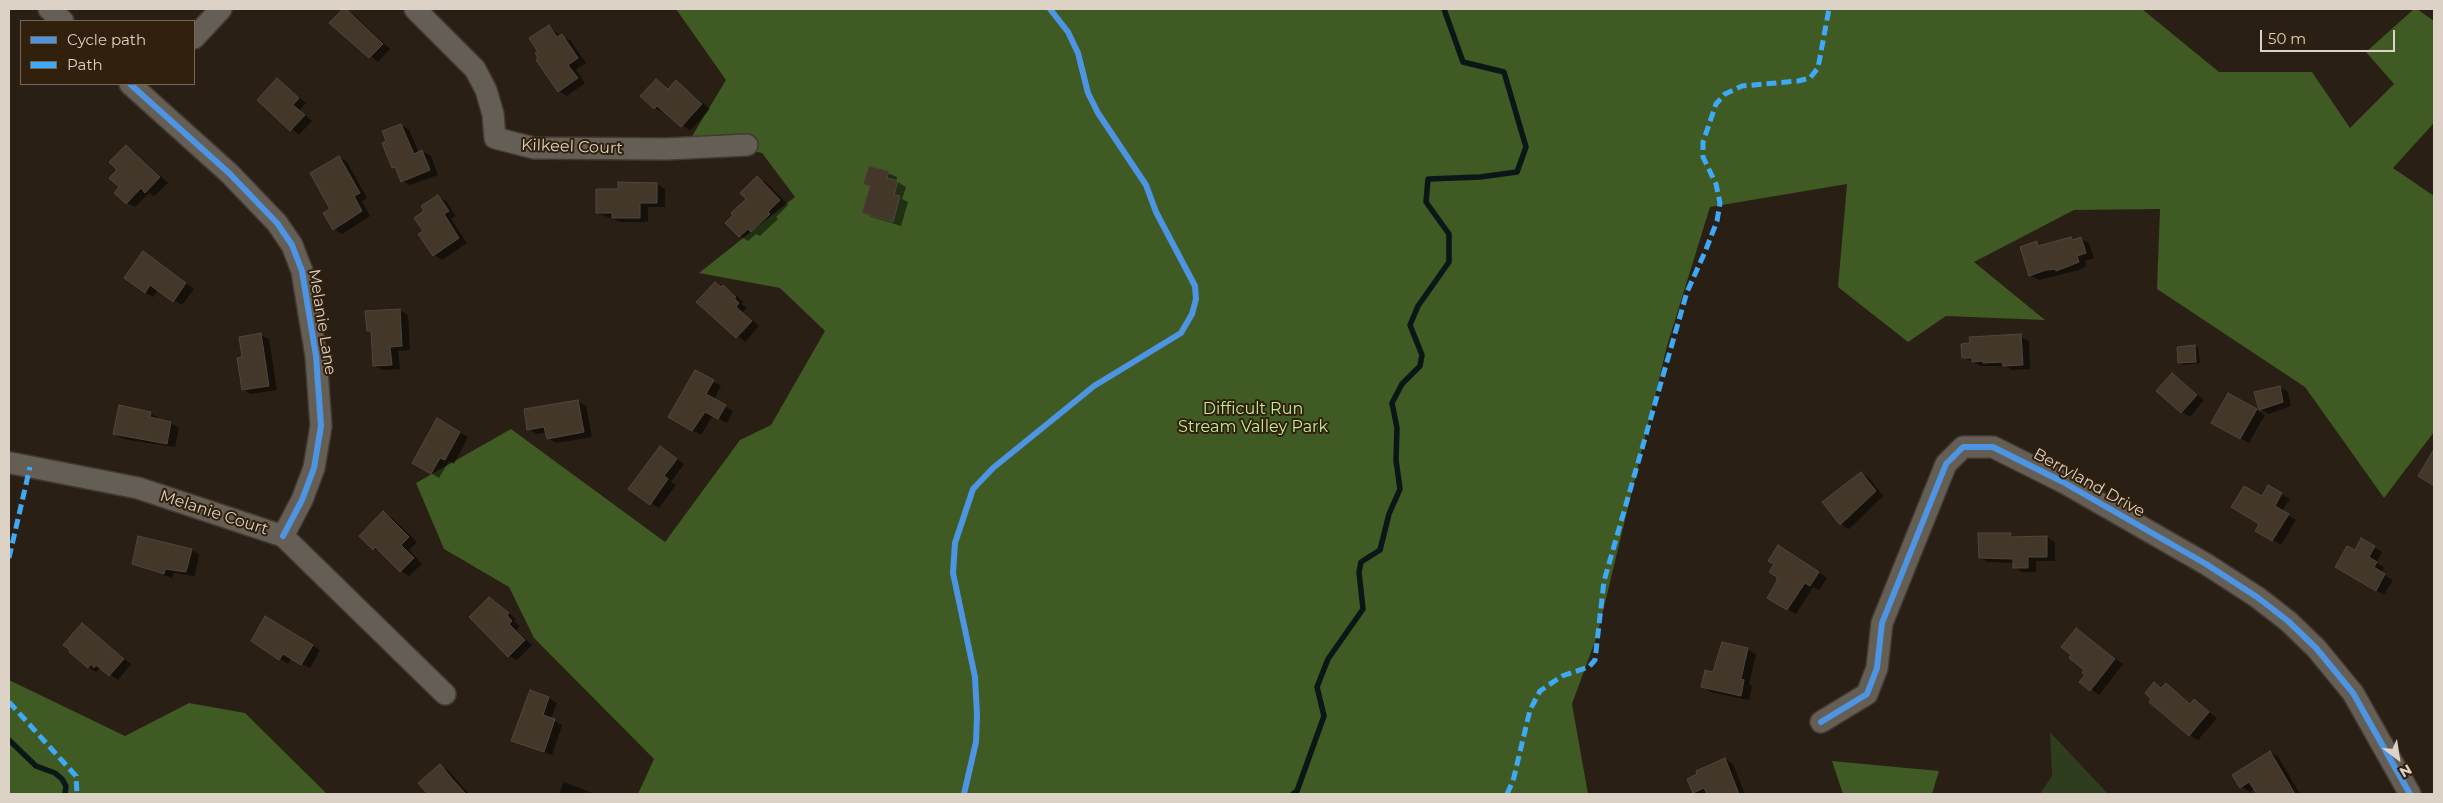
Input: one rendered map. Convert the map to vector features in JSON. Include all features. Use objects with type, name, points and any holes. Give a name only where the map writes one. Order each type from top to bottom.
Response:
[{"type":"street","points":[[49,9],[62,20]]},
{"type":"street","points":[[195,37],[221,9]]},
{"type":"street","name":"Kilkeel Court","points":[[415,9],[475,69],[486,90],[491,106],[495,138],[534,148],[666,149],[748,146]]},
{"type":"street","name":"Melanie Lane","points":[[140,87],[229,173],[277,223],[292,245],[302,271],[316,356],[320,437],[314,468],[305,492],[283,536]]},
{"type":"street","name":"Berryland Drive","points":[[1821,722],[1867,694],[1877,668],[1882,624],[1946,464],[1963,447],[1993,447],[2063,482],[2206,564],[2257,597],[2288,621],[2316,648],[2353,694],[2410,794]]},
{"type":"street","name":"Melanie Court","points":[[11,463],[138,488],[283,536],[445,694]]},
{"type":"green space","name":"Difficult Run Stream Valley Park","points":[[676,9],[2142,9],[2219,72],[2312,72],[2350,128],[2394,84],[2366,52],[2414,9],[2417,9],[2434,21],[2434,123],[2393,168],[2434,196],[2434,432],[2384,498],[2305,387],[2157,289],[2160,209],[2074,210],[1974,262],[2045,320],[1946,316],[1908,342],[1838,287],[1847,184],[1710,207],[1667,346],[1597,636],[1572,704],[1588,794],[638,794],[654,759],[534,638],[509,587],[444,549],[416,483],[511,429],[665,542],[740,440],[771,425],[825,331],[780,288],[699,273],[795,197],[762,153],[691,138],[726,80]]},
{"type":"green space","points":[[9,680],[125,736],[189,703],[245,713],[327,794],[9,794]]},
{"type":"green space","points":[[2050,732],[2108,794],[2040,794],[2052,776]]},
{"type":"green space","points":[[1832,761],[1939,771],[1932,794],[1843,794]]},
{"type":"building","points":[[343,9],[346,9],[383,44],[369,58],[329,23]]},
{"type":"building","points":[[549,25],[557,37],[562,34],[578,58],[568,65],[578,78],[558,92],[536,60],[538,58],[535,53],[538,52],[529,38]]},
{"type":"building","points":[[277,78],[299,98],[293,105],[305,115],[290,131],[257,100]]},
{"type":"building","points":[[656,79],[668,89],[676,80],[702,104],[681,127],[657,106],[654,109],[640,96]]},
{"type":"building","points":[[401,124],[414,154],[422,150],[430,170],[401,182],[395,167],[392,168],[382,143],[386,141],[382,131]]},
{"type":"building","points":[[126,145],[160,177],[145,193],[141,188],[126,204],[114,193],[119,187],[109,178],[117,170],[109,162]]},
{"type":"building","points":[[339,156],[360,193],[354,196],[362,211],[333,230],[323,213],[330,209],[310,173]]},
{"type":"building","points":[[869,166],[889,171],[887,178],[898,181],[894,195],[900,196],[893,222],[862,213],[870,186],[863,184]]},
{"type":"building","points":[[757,176],[780,200],[768,212],[770,214],[751,232],[748,229],[739,237],[725,223],[733,215],[731,213],[746,199],[740,193]]},
{"type":"building","points":[[618,182],[657,183],[657,203],[640,203],[640,218],[612,218],[612,213],[596,213],[596,189],[618,189]]},
{"type":"building","points":[[438,195],[449,211],[444,214],[459,238],[433,256],[418,234],[423,231],[414,218],[424,211],[421,206]]},
{"type":"building","points":[[2071,237],[2072,240],[2081,237],[2086,253],[2077,256],[2079,262],[2056,271],[2055,269],[2046,270],[2029,276],[2020,247],[2037,241],[2038,246]]},
{"type":"building","points":[[143,251],[186,283],[173,302],[150,285],[145,293],[124,278]]},
{"type":"building","points":[[715,282],[721,287],[723,285],[736,297],[734,298],[739,303],[736,307],[752,321],[736,338],[696,302]]},
{"type":"building","points":[[400,309],[402,346],[390,347],[392,365],[373,366],[371,331],[367,331],[365,311]]},
{"type":"building","points":[[261,333],[269,386],[242,390],[237,358],[242,357],[239,337]]},
{"type":"building","points":[[2021,334],[2023,365],[2003,366],[2002,362],[1972,362],[1972,358],[1962,358],[1961,344],[1970,343],[1969,337]]},
{"type":"building","points":[[2195,345],[2196,362],[2178,363],[2177,347]]},
{"type":"building","points":[[695,370],[714,380],[706,394],[726,405],[718,419],[705,412],[692,431],[668,417]]},
{"type":"building","points":[[2172,373],[2197,395],[2181,413],[2156,391]]},
{"type":"building","points":[[2280,386],[2283,402],[2259,410],[2254,392]]},
{"type":"building","points":[[2228,393],[2257,409],[2240,439],[2211,423]]},
{"type":"building","points":[[578,400],[584,432],[547,439],[544,427],[527,430],[524,409]]},
{"type":"building","points":[[119,405],[151,412],[150,417],[171,422],[167,444],[113,434]]},
{"type":"building","points":[[437,418],[460,432],[445,460],[440,458],[431,474],[412,463]]},
{"type":"building","points":[[660,446],[677,459],[664,476],[668,479],[650,505],[628,489]]},
{"type":"building","points":[[2434,449],[2434,486],[2418,476]]},
{"type":"building","points":[[1861,472],[1876,491],[1840,525],[1822,502]]},
{"type":"building","points":[[2268,485],[2282,493],[2275,506],[2289,514],[2272,541],[2255,531],[2259,524],[2231,507],[2244,486],[2262,496]]},
{"type":"building","points":[[383,511],[409,537],[401,545],[414,558],[400,572],[375,547],[373,550],[359,536]]},
{"type":"building","points":[[1978,533],[2011,533],[2011,537],[2047,536],[2047,557],[2028,557],[2028,568],[2013,568],[2013,559],[1979,558]]},
{"type":"building","points":[[138,536],[192,549],[186,572],[165,569],[164,574],[132,564]]},
{"type":"building","points":[[2361,538],[2375,546],[2369,557],[2377,562],[2374,567],[2385,574],[2376,591],[2335,567],[2347,546],[2355,550]]},
{"type":"building","points":[[1778,545],[1819,572],[1810,586],[1805,583],[1787,610],[1767,598],[1777,581],[1777,577],[1769,572],[1774,564],[1768,561]]},
{"type":"building","points":[[489,597],[509,613],[507,615],[512,621],[509,624],[525,640],[508,657],[469,617]]},
{"type":"building","points":[[265,616],[313,645],[301,665],[283,654],[279,660],[251,641]]},
{"type":"building","points":[[82,623],[124,659],[109,676],[96,665],[94,668],[91,664],[88,668],[63,645]]},
{"type":"building","points":[[2076,628],[2115,659],[2090,691],[2079,682],[2085,675],[2082,673],[2084,670],[2069,658],[2071,655],[2061,647]]},
{"type":"building","points":[[1722,642],[1748,648],[1741,679],[1744,680],[1741,696],[1701,687],[1705,670],[1713,672]]},
{"type":"building","points":[[2154,682],[2161,688],[2166,683],[2190,704],[2194,699],[2209,712],[2189,736],[2149,702],[2151,699],[2145,693]]},
{"type":"building","points":[[530,690],[549,697],[543,715],[555,719],[544,752],[511,741]]},
{"type":"building","points":[[2270,751],[2295,794],[2257,794],[2249,782],[2240,788],[2232,775]]},
{"type":"building","points":[[1725,758],[1739,794],[1707,794],[1704,788],[1693,793],[1687,779],[1697,774],[1696,771]]},
{"type":"building","points":[[440,764],[466,794],[428,794],[418,783]]},
{"type":"waterway","points":[[1293,794],[1297,791],[1324,716],[1317,687],[1328,659],[1363,609],[1359,572],[1361,562],[1380,550],[1389,514],[1400,489],[1396,460],[1397,428],[1392,403],[1402,384],[1420,366],[1422,355],[1410,325],[1418,306],[1449,262],[1449,234],[1426,202],[1428,179],[1480,177],[1517,172],[1526,147],[1504,72],[1463,62],[1444,9]]},
{"type":"waterway","points":[[9,740],[36,766],[55,773],[62,779],[66,786],[65,794]]},
{"type":"marked path","points":[[1507,794],[1513,781],[1530,710],[1540,691],[1562,676],[1589,667],[1595,660],[1604,581],[1687,292],[1717,221],[1720,203],[1716,184],[1703,157],[1703,142],[1716,104],[1725,94],[1742,86],[1798,81],[1810,78],[1818,68],[1829,9]]},
{"type":"marked path","points":[[9,558],[30,467]]},
{"type":"marked path","points":[[9,702],[76,776],[77,794]]},
{"type":"cycle path","points":[[964,794],[976,742],[977,715],[975,677],[953,573],[955,543],[973,489],[993,468],[1094,386],[1181,333],[1192,314],[1196,299],[1195,286],[1156,212],[1146,185],[1098,113],[1088,93],[1078,53],[1068,32],[1050,9]]},
{"type":"cycle path","points":[[131,85],[229,173],[277,223],[292,245],[302,271],[316,356],[321,426],[314,468],[302,500],[283,536]]},
{"type":"cycle path","points":[[1821,722],[1867,694],[1877,668],[1882,623],[1946,464],[1963,447],[1993,447],[2063,482],[2206,564],[2257,597],[2288,621],[2316,648],[2353,693],[2410,794]]}]
